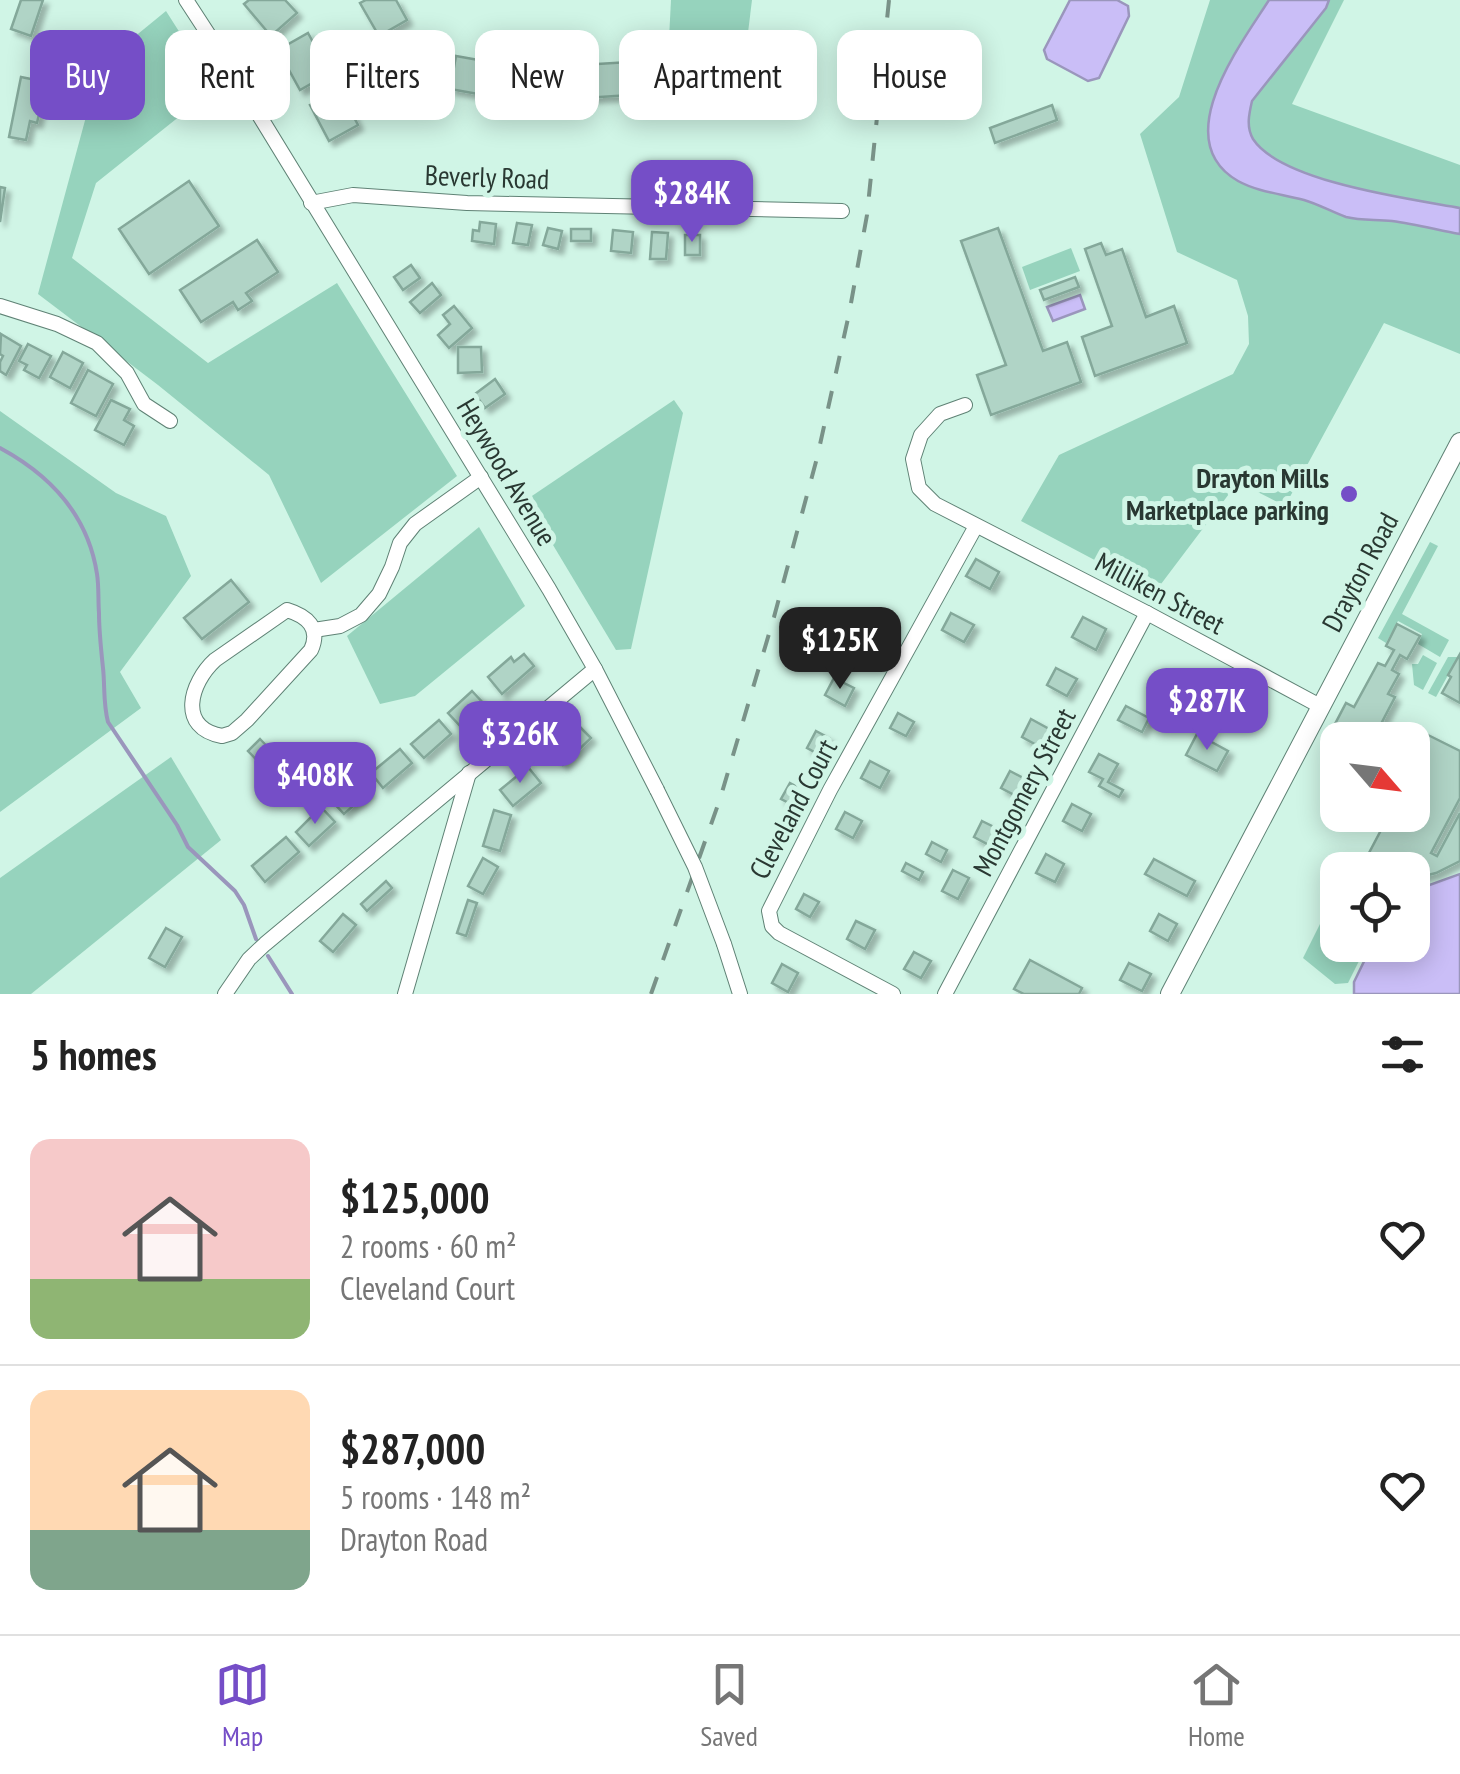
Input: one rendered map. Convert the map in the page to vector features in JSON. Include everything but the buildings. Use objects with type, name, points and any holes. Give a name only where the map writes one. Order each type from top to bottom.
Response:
[{"type":"main road","name":"Drayton Road","points":[[1170,994],[1460,442]]},
{"type":"street","name":"Heywood Avenue","points":[[186,0],[595,669],[694,867],[740,994]]},
{"type":"street","name":"Beverly Road","points":[[311,202],[353,195],[622,208],[842,212]]},
{"type":"street","points":[[0,306],[57,324],[97,343],[127,373],[144,404],[170,420]]},
{"type":"street","name":"Milliken Street","points":[[965,405],[940,414],[921,435],[913,459],[919,488],[940,508],[1320,706]]},
{"type":"street","points":[[314,630],[340,626],[361,615],[379,594],[400,543],[415,524],[481,477]]},
{"type":"street","name":"Cleveland Court","points":[[893,994],[775,930],[768,916],[830,790],[976,526]]},
{"type":"street","points":[[287,610],[306,618],[314,630],[316,638],[311,650],[240,727],[222,736],[200,726],[193,712],[194,691],[205,668],[214,660],[287,610]]},
{"type":"street","name":"Montgomery Street","points":[[945,994],[1147,613]]},
{"type":"street","points":[[225,994],[249,959],[265,944],[595,669]]},
{"type":"street","points":[[405,994],[469,772]]},
{"type":"green space","points":[[671,0],[752,0],[748,30],[669,30]]},
{"type":"green space","points":[[1210,0],[1344,0],[1292,104],[1460,165],[1460,354],[1384,323],[1285,506],[1238,482],[1155,592],[1021,521],[1059,455],[1233,374],[1249,344],[1248,316],[1237,280],[1177,252],[1140,134],[1179,97]]},
{"type":"green space","points":[[166,11],[178,30],[165,30],[165,120],[175,120],[96,183],[72,258],[208,363],[337,283],[457,476],[321,583],[269,475],[38,294],[85,120],[145,120],[143,30]]},
{"type":"green space","points":[[1071,248],[1080,271],[1030,290],[1022,267]]},
{"type":"green space","points":[[674,400],[683,413],[631,649],[616,650],[526,500]]},
{"type":"green space","points":[[0,411],[116,493],[166,516],[191,576],[120,672],[141,708],[0,812]]},
{"type":"green space","points":[[479,527],[525,606],[415,696],[380,704],[347,636]]},
{"type":"green space","points":[[1430,542],[1438,546],[1402,614],[1449,640],[1440,657],[1418,644],[1422,634],[1398,621],[1386,643],[1378,638]]},
{"type":"green space","points":[[1423,655],[1437,663],[1423,690],[1414,685],[1412,664],[1418,664]]},
{"type":"green space","points":[[1448,657],[1458,657],[1436,697],[1428,693]]},
{"type":"green space","points":[[171,757],[221,840],[31,994],[0,994],[0,878]]},
{"type":"green space","points":[[1320,924],[1320,962],[1358,962],[1348,983],[1335,984],[1303,958]]},
{"type":"shaded area","points":[[1070,0],[1117,0],[1128,6],[1129,16],[1099,78],[1088,81],[1047,59],[1044,50]]},
{"type":"shaded area","points":[[1269,0],[1329,0],[1252,101],[1249,125],[1253,139],[1290,167],[1318,177],[1380,194],[1460,208],[1460,234],[1401,222],[1346,217],[1309,202],[1246,185],[1218,163],[1209,142],[1209,117],[1216,92]]},
{"type":"shaded area","points":[[1080,295],[1085,309],[1053,321],[1047,307]]},
{"type":"shaded area","points":[[1460,874],[1460,994],[1354,994],[1354,982],[1364,962],[1430,962],[1430,885]]},
{"type":"waterway","points":[[0,448],[50,484],[76,515],[98,579],[108,722],[188,847],[235,891],[256,939]]},
{"type":"waterway","points":[[268,956],[292,994]]},
{"type":"railway","points":[[651,994],[720,799],[817,458],[867,215],[889,0]]},
{"type":"place","name":"Drayton Mills Marketplace parking","points":[[1349,494]]}]
